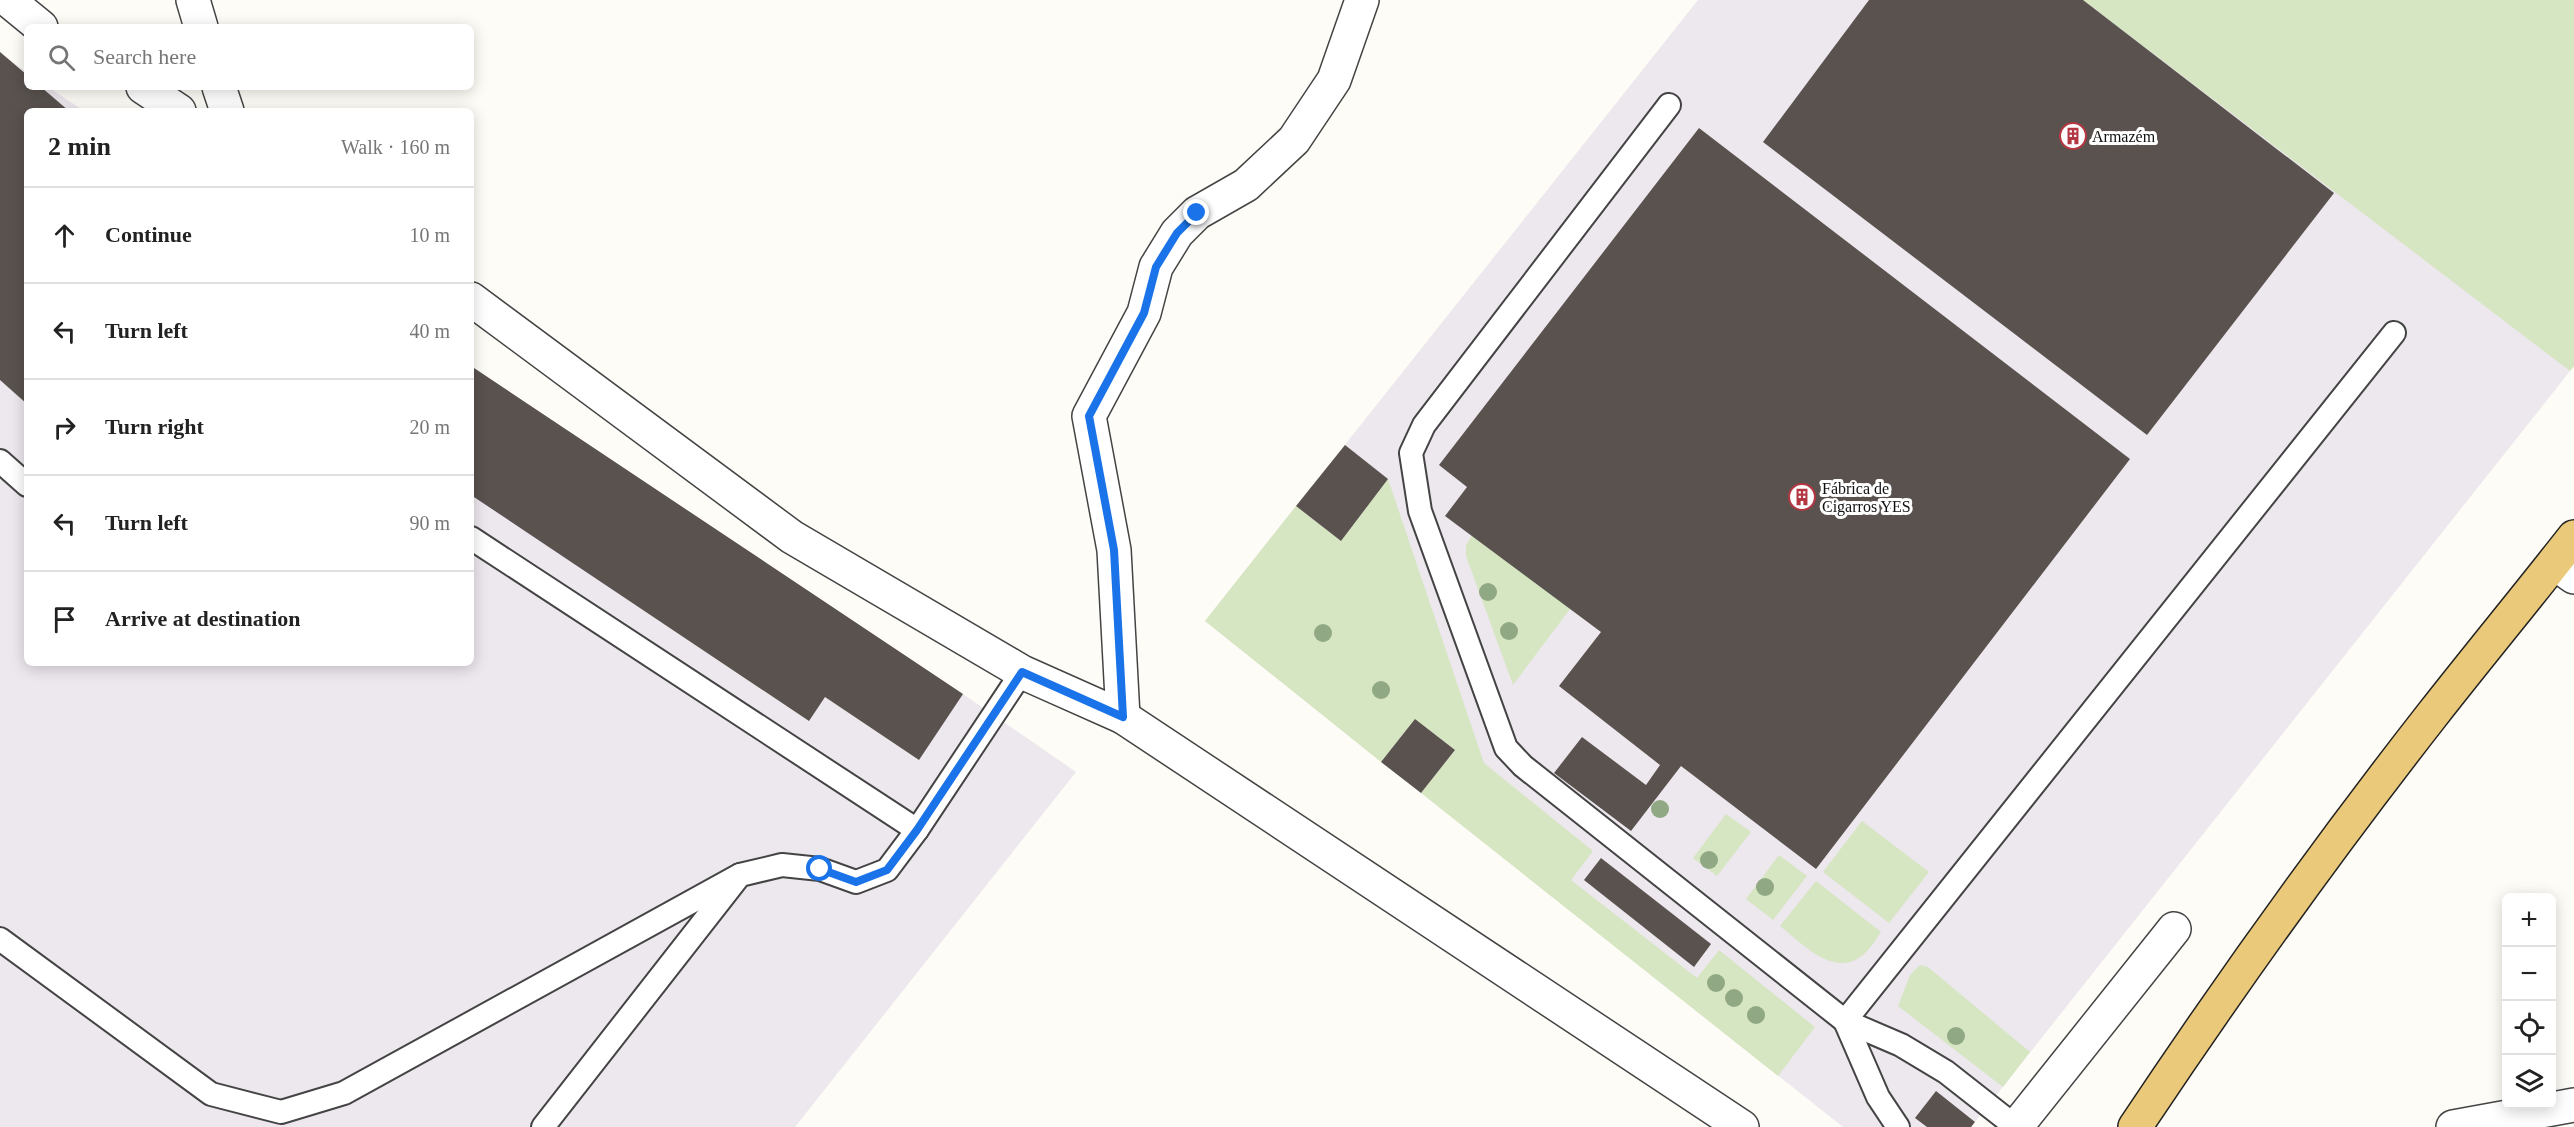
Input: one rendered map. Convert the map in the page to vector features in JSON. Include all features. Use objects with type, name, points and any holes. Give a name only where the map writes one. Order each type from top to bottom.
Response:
[{"type":"main road","points":[[2135,1127],[2201,1028],[2432,716],[2564,570],[2574,537]]},
{"type":"street","points":[[8,0],[37,24]]},
{"type":"street","points":[[193,0],[200,24]]},
{"type":"street","points":[[1123,717],[1114,550],[1089,416],[1144,313],[1156,267],[1177,233],[1197,213],[1246,185],[1294,140],[1334,80],[1362,0]]},
{"type":"street","points":[[147,90],[174,108]]},
{"type":"street","points":[[220,90],[225,108]]},
{"type":"street","points":[[474,301],[792,537],[1022,672],[1123,717],[1742,1127]]},
{"type":"street","points":[[2016,1127],[2174,928]]},
{"type":"street","points":[[2453,1127],[2574,1105]]},
{"type":"lane","points":[[1669,105],[1424,425],[1411,453],[1413,481],[1424,522],[1506,748],[1523,766],[1845,1021],[1901,1045],[1946,1072],[2016,1127]]},
{"type":"lane","points":[[1845,1021],[2394,333]]},
{"type":"lane","points":[[0,461],[24,482]]},
{"type":"lane","points":[[474,540],[917,830]]},
{"type":"lane","points":[[0,939],[211,1094],[281,1112],[344,1093],[740,875],[782,865],[820,869],[856,882],[887,870],[917,830],[1022,672]]},
{"type":"lane","points":[[543,1127],[740,875]]},
{"type":"lane","points":[[1845,1021],[1878,1097],[1898,1127]]},
{"type":"shaded area","points":[[1698,0],[2574,0],[2574,366],[1971,1127],[1843,1127],[1205,621]]},
{"type":"shaded area","points":[[0,52],[24,71],[24,90],[52,90],[80,108],[24,108],[24,666],[474,666],[474,368],[1076,772],[795,1127],[0,1127]]},
{"type":"green space","points":[[2083,0],[2574,0],[2574,366],[2570,371]]},
{"type":"green space","points":[[1388,479],[1484,763],[1593,851],[1571,880],[1697,978],[1719,950],[1815,1027],[1778,1076],[1421,793],[1455,750],[1415,719],[1381,762],[1205,621],[1296,506],[1341,541]]},
{"type":"green space","points":[[1473,534],[1570,609],[1513,685],[1466,556],[1466,545]]},
{"type":"green space","points":[[1726,814],[1751,832],[1717,876],[1693,858]]},
{"type":"green space","points":[[1862,821],[1929,872],[1889,923],[1823,872]]},
{"type":"green space","points":[[1779,855],[1807,876],[1773,920],[1746,899]]},
{"type":"green space","points":[[1816,881],[1881,932],[1867,952],[1853,961],[1842,963],[1820,956],[1780,926]]},
{"type":"green space","points":[[1920,965],[1928,967],[2030,1052],[2003,1087],[1898,1006],[1910,975]]},
{"type":"building","name":"Armazém","points":[[1869,0],[2083,0],[2334,193],[2147,435],[1763,142]]},
{"type":"building","points":[[0,52],[24,72],[24,90],[44,90],[66,108],[24,108],[24,401],[0,380]]},
{"type":"building","name":"Fábrica de Cigarros YES","points":[[1699,128],[2130,459],[1816,869],[1681,766],[1631,831],[1554,773],[1582,737],[1646,785],[1660,765],[1559,686],[1601,632],[1445,516],[1467,487],[1439,465]]},
{"type":"building","points":[[474,368],[963,694],[919,760],[825,697],[809,721],[474,497]]},
{"type":"building","points":[[1345,445],[1388,479],[1341,541],[1296,506]]},
{"type":"building","points":[[1415,719],[1455,750],[1421,793],[1381,762]]},
{"type":"building","points":[[1601,858],[1711,944],[1694,967],[1584,880]]},
{"type":"building","points":[[1936,1091],[1975,1122],[1971,1127],[1927,1127],[1915,1118]]},
{"type":"place","name":"Armazém","points":[[2073,136]]},
{"type":"place","name":"Fábrica de Cigarros YES","points":[[1802,497]]},
{"type":"route","points":[[820,869],[856,882],[887,870],[917,830],[1022,672],[1123,717],[1114,550],[1089,416],[1144,313],[1156,267],[1177,233],[1197,213]]}]
